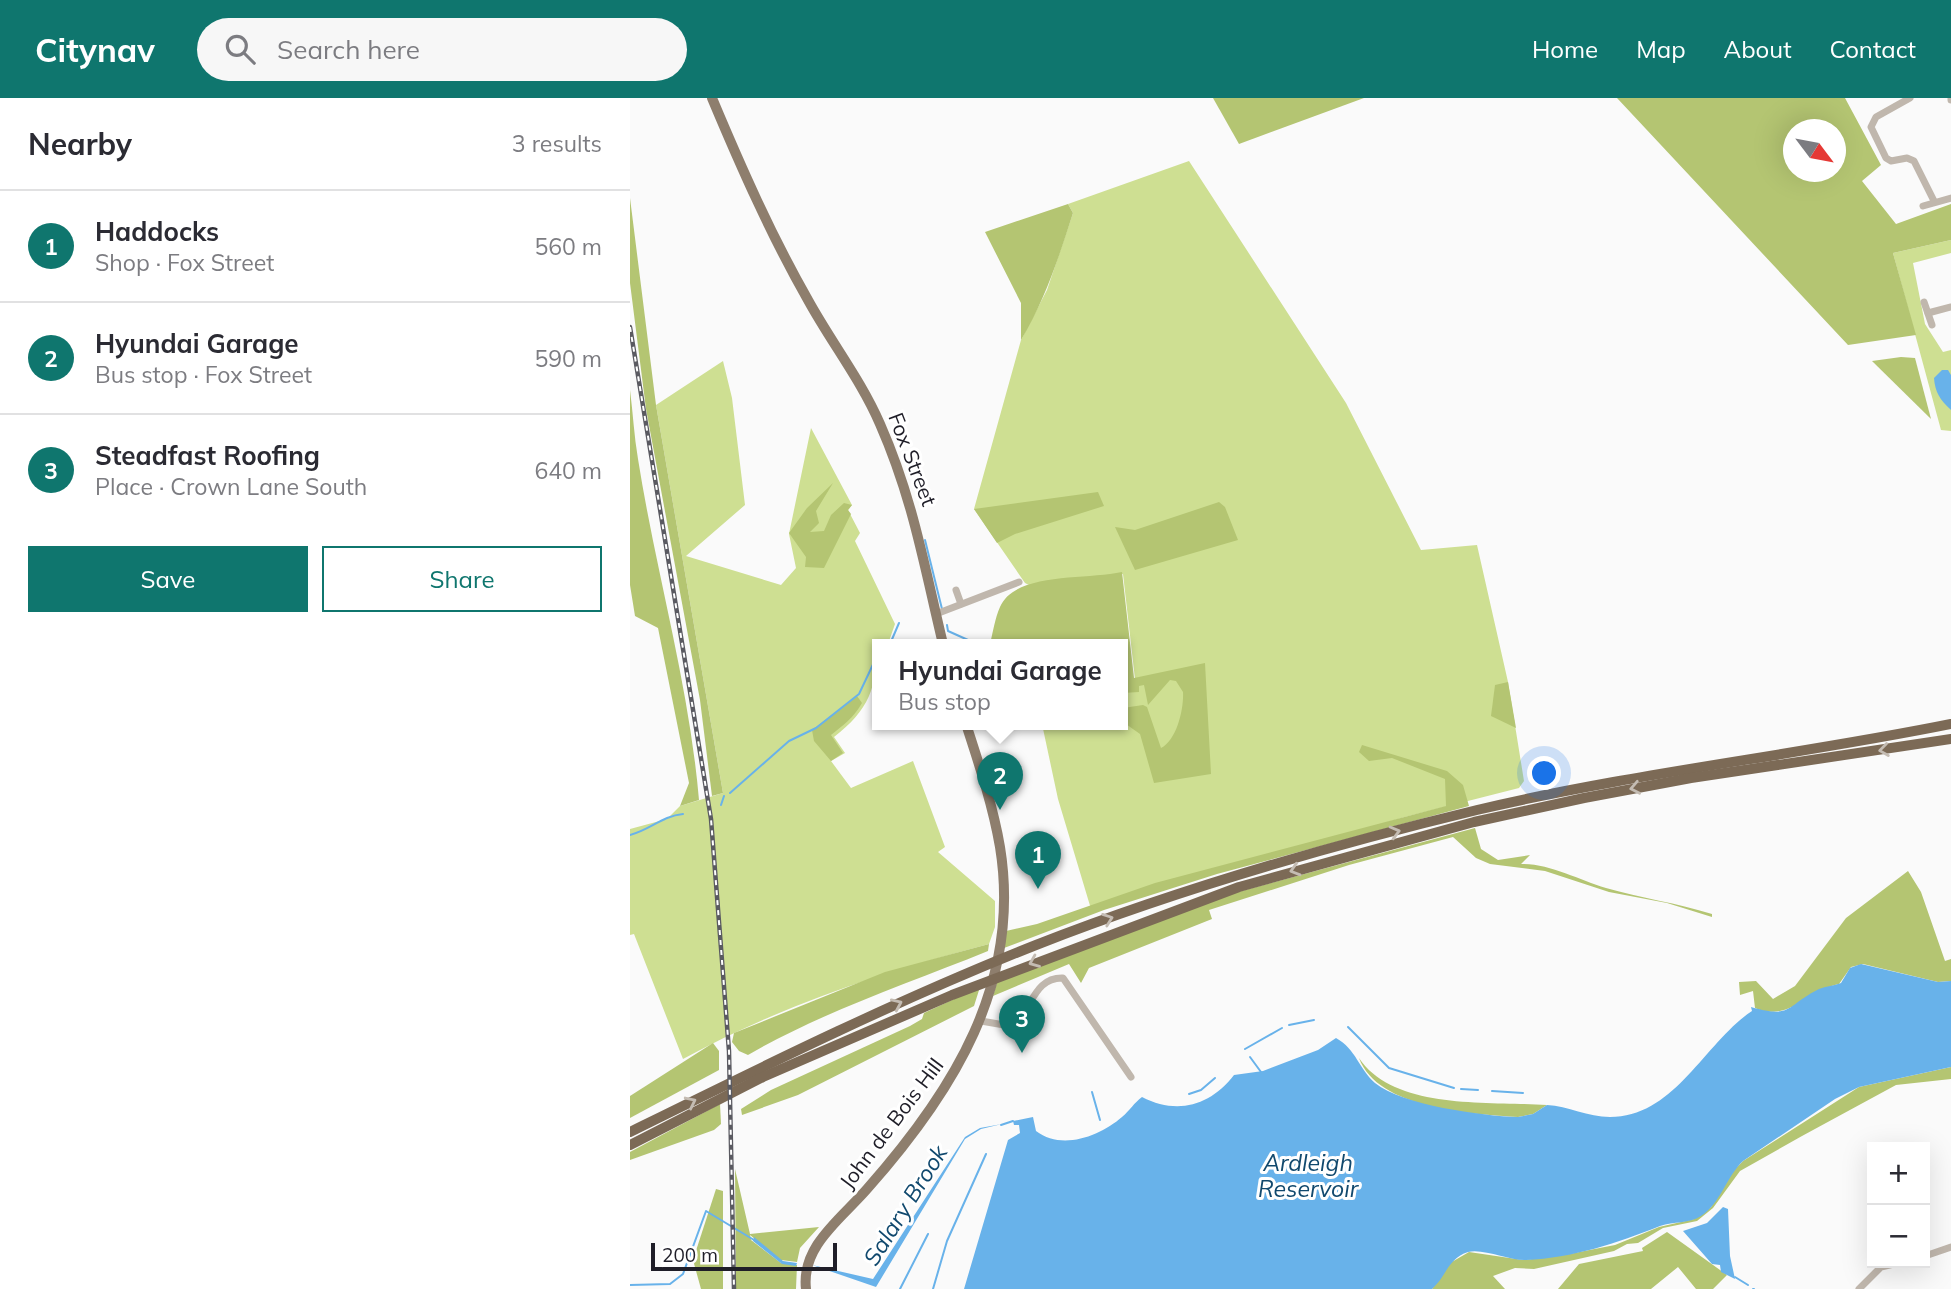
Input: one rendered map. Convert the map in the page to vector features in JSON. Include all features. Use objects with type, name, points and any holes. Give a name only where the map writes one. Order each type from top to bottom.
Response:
[{"type":"highway","points":[[630,1132],[806,1045],[943,983],[1038,944],[1234,877],[1533,797],[1951,724]]},
{"type":"highway","points":[[630,1145],[763,1077],[952,995],[1069,948],[1251,883],[1461,826],[1584,798],[1691,778],[1951,739]]},
{"type":"main road","name":"Fox Street","points":[[712,98],[743,170],[809,303],[866,395],[897,463],[941,612],[943,639]]},
{"type":"main road","name":"John de Bois Hill","points":[[806,1289],[805,1270],[813,1250],[877,1177],[927,1113],[957,1070],[988,1001],[1002,933],[1003,884],[1000,844],[968,730]]},
{"type":"street","points":[[1910,98],[1901,100],[1876,117],[1871,127],[1886,158],[1891,162],[1907,158],[1914,161],[1934,201]]},
{"type":"street","points":[[1923,206],[1951,198]]},
{"type":"street","points":[[1924,302],[1931,325]]},
{"type":"street","points":[[1928,313],[1951,307]]},
{"type":"street","points":[[941,612],[1019,582]]},
{"type":"street","points":[[956,590],[961,604]]},
{"type":"street","points":[[981,1021],[1010,1026],[1017,1023],[1038,988],[1052,980],[1063,978],[1131,1077]]},
{"type":"street","points":[[1930,1254],[1951,1247]]},
{"type":"street","points":[[1858,1289],[1880,1268]]},
{"type":"green space","points":[[1213,98],[1364,98],[1239,144]]},
{"type":"green space","points":[[1617,98],[1845,98],[1881,165],[1862,181],[1896,224],[1951,204],[1951,240],[1893,253],[1916,335],[1848,345]]},
{"type":"green space","points":[[1189,161],[1346,403],[1421,550],[1477,545],[1508,682],[1524,781],[1519,788],[1405,817],[1091,909],[1058,799],[1043,730],[1128,730],[1128,681],[1135,679],[1123,574],[1031,586],[1025,583],[974,509],[1021,340],[1047,290],[1073,213],[1068,204]]},
{"type":"green space","points":[[630,198],[656,405],[723,793],[712,796],[700,700],[646,409],[630,283]]},
{"type":"green space","points":[[1068,204],[1073,213],[1062,246],[1044,294],[1021,340],[1021,303],[985,232]]},
{"type":"green space","points":[[1951,240],[1951,253],[1913,263],[1925,324],[1943,352],[1951,350],[1951,431],[1941,430],[1893,253]]},
{"type":"green space","points":[[1915,358],[1931,419],[1872,361]]},
{"type":"green space","points":[[723,361],[732,398],[745,505],[686,556],[781,585],[796,568],[789,534],[811,428],[852,505],[848,510],[860,533],[855,541],[895,624],[890,639],[872,639],[872,689],[863,707],[834,737],[845,753],[831,761],[851,788],[913,761],[945,847],[938,852],[995,901],[995,927],[989,944],[910,966],[833,992],[757,1023],[683,1059],[634,934],[630,935],[630,829],[667,819],[680,806],[723,793],[656,405]]},
{"type":"green space","points":[[630,390],[645,502],[680,671],[694,757],[699,800],[680,806],[689,783],[658,628],[635,616],[630,585]]},
{"type":"green space","points":[[833,483],[816,511],[819,523],[810,532],[824,531],[831,515],[844,503],[852,505],[848,510],[851,514],[824,568],[805,567],[806,557],[789,533],[807,508]]},
{"type":"green space","points":[[1098,492],[1104,506],[1015,534],[997,543],[974,509]]},
{"type":"green space","points":[[1219,502],[1225,507],[1238,540],[1135,570],[1115,527],[1135,530]]},
{"type":"green space","points":[[1122,572],[1134,678],[1205,663],[1211,774],[1154,783],[1140,734],[1128,726],[1128,707],[1147,707],[1161,748],[1175,731],[1181,715],[1183,692],[1176,681],[1170,680],[1148,705],[1144,685],[1139,686],[1139,692],[1128,693],[1128,639],[991,639],[1000,607],[1008,596],[1020,588],[1053,579]]},
{"type":"green space","points":[[1508,682],[1516,728],[1491,716],[1495,685]]},
{"type":"green space","points":[[857,696],[862,703],[859,709],[831,735],[843,753],[831,761],[814,741],[812,730]]},
{"type":"green space","points":[[1362,745],[1447,771],[1463,785],[1469,806],[1217,874],[1104,910],[1004,948],[1006,931],[1037,924],[1155,883],[1446,806],[1445,779],[1392,758],[1369,761],[1359,752]]},
{"type":"green space","points":[[1475,828],[1481,849],[1498,860],[1530,855],[1521,864],[1553,869],[1606,888],[1712,914],[1712,917],[1667,903],[1609,892],[1545,871],[1490,864],[1476,858],[1453,837],[1349,865],[1209,910],[1212,919],[1089,968],[1081,983],[1069,964],[993,996],[999,975],[1223,896]]},
{"type":"green space","points":[[1908,871],[1921,892],[1945,961],[1951,959],[1951,981],[1938,982],[1863,964],[1851,967],[1839,984],[1828,987],[1788,1009],[1767,1012],[1755,1008],[1753,991],[1740,995],[1739,982],[1756,981],[1773,999],[1795,986],[1846,918]]},
{"type":"green space","points":[[989,944],[988,951],[836,1011],[748,1055],[739,1051],[732,1042],[734,1033],[885,972]]},
{"type":"green space","points":[[980,987],[974,1006],[798,1095],[742,1115],[741,1109],[771,1090],[910,1026],[922,1019],[924,1013]]},
{"type":"green space","points":[[713,1043],[719,1051],[719,1070],[630,1118],[630,1096]]},
{"type":"green space","points":[[1359,1058],[1375,1075],[1395,1087],[1419,1095],[1445,1100],[1547,1105],[1533,1114],[1518,1117],[1476,1114],[1428,1105],[1385,1088],[1369,1075]]},
{"type":"green space","points":[[1951,1067],[1951,1079],[1896,1085],[1740,1171],[1713,1208],[1697,1221],[1663,1228],[1638,1243],[1627,1244],[1614,1251],[1534,1269],[1515,1268],[1493,1276],[1505,1289],[1432,1289],[1450,1263],[1469,1252],[1523,1260],[1564,1255],[1615,1245],[1659,1227],[1694,1219],[1711,1207],[1732,1172],[1743,1161],[1859,1087]]},
{"type":"green space","points":[[720,1104],[721,1124],[714,1130],[630,1160],[630,1152]]},
{"type":"green space","points":[[735,1169],[750,1234],[819,1227],[800,1248],[797,1262],[781,1260],[750,1235],[751,1240],[781,1263],[797,1265],[796,1289],[736,1289]]},
{"type":"green space","points":[[716,1189],[723,1191],[723,1289],[701,1289],[693,1260]]},
{"type":"green space","points":[[1667,1232],[1727,1275],[1713,1289],[1696,1289],[1678,1267],[1651,1289],[1558,1289],[1579,1264],[1643,1251],[1642,1248]]},
{"type":"water","points":[[1942,370],[1948,370],[1951,375],[1951,410],[1936,388],[1934,378]]},
{"type":"water","name":"Ardleigh Reservoir","points":[[1861,964],[1938,982],[1951,981],[1951,1067],[1859,1087],[1835,1099],[1743,1161],[1714,1204],[1696,1219],[1665,1224],[1578,1253],[1543,1259],[1520,1260],[1468,1252],[1452,1263],[1432,1289],[964,1289],[1008,1140],[1020,1133],[1019,1125],[1014,1125],[1013,1121],[1033,1117],[1036,1131],[1046,1137],[1057,1140],[1080,1139],[1113,1124],[1142,1097],[1168,1106],[1192,1104],[1214,1094],[1234,1075],[1263,1071],[1318,1050],[1336,1038],[1353,1053],[1375,1083],[1387,1091],[1423,1103],[1464,1112],[1518,1117],[1533,1114],[1547,1105],[1602,1117],[1633,1114],[1653,1105],[1671,1092],[1735,1025],[1752,1011],[1751,1007],[1775,1012],[1788,1009],[1819,989],[1841,983],[1850,968]]},
{"type":"water","points":[[1002,1124],[981,1129],[965,1139],[876,1287],[812,1265],[873,1279],[965,1137],[980,1128]]},
{"type":"water","points":[[1723,1207],[1728,1209],[1730,1256],[1735,1279],[1721,1272],[1720,1265],[1712,1264],[1683,1231],[1707,1223]]},
{"type":"water","points":[[754,1237],[783,1261],[797,1263],[796,1266],[782,1264],[753,1241]]},
{"type":"waterway","points":[[925,540],[942,609]]},
{"type":"waterway","points":[[892,639],[899,623]]},
{"type":"waterway","points":[[947,625],[948,631],[966,639]]},
{"type":"waterway","points":[[730,793],[789,741],[816,728],[859,694],[872,667]]},
{"type":"waterway","points":[[721,805],[724,796]]},
{"type":"waterway","points":[[630,835],[669,817],[683,814]]},
{"type":"waterway","points":[[1289,1025],[1314,1020]]},
{"type":"waterway","points":[[1348,1027],[1389,1068],[1454,1088]]},
{"type":"waterway","points":[[1245,1049],[1282,1028]]},
{"type":"waterway","points":[[1250,1057],[1261,1072]]},
{"type":"waterway","points":[[1189,1094],[1201,1090],[1215,1078]]},
{"type":"waterway","points":[[1461,1089],[1478,1090]]},
{"type":"waterway","points":[[1492,1091],[1523,1093]]},
{"type":"waterway","points":[[1092,1092],[1100,1120]]},
{"type":"waterway","name":"Salary Brook","points":[[1001,1125],[1013,1121]]},
{"type":"waterway","points":[[933,1289],[947,1241],[986,1154]]},
{"type":"waterway","name":"Salary Brook","points":[[630,1285],[670,1284],[683,1274],[706,1211],[754,1240]]},
{"type":"waterway","points":[[900,1289],[928,1234]]},
{"type":"waterway","points":[[1735,1277],[1748,1285]]},
{"type":"railway","points":[[630,327],[711,819],[729,1051],[734,1289]]},
{"type":"place","name":"Hyundai Garage","points":[[1000,810]]},
{"type":"place","name":"Haddocks","points":[[1038,889]]},
{"type":"place","name":"Steadfast Roofing","points":[[1022,1053]]}]
